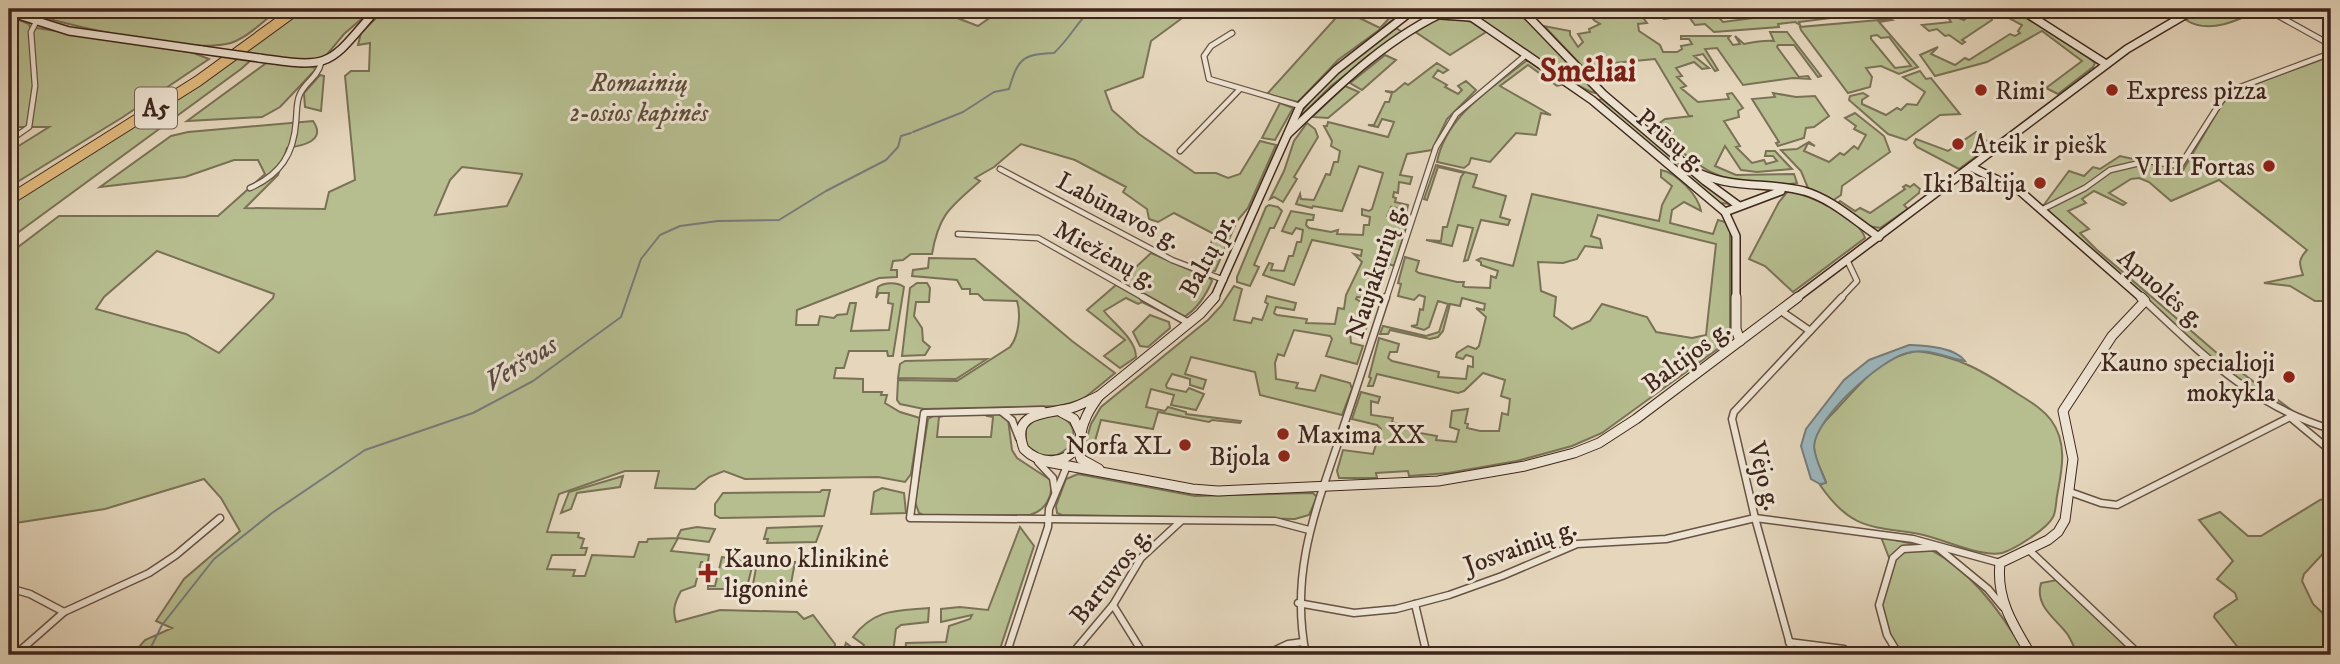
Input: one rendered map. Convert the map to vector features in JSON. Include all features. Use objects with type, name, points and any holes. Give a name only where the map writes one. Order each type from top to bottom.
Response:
[{"type":"highway","name":"A5","points":[[9,192],[188,79],[287,9]]},
{"type":"highway","name":"A5","points":[[9,200],[187,88],[297,9]]},
{"type":"street","points":[[9,12],[36,22],[86,34],[308,64],[321,63],[334,55],[377,9]]},
{"type":"street","points":[[1395,9],[1411,11]]},
{"type":"street","name":"Baltų pr.","points":[[1288,134],[1342,81],[1408,31],[1434,15],[1451,9]]},
{"type":"street","name":"Prūsų g.","points":[[1460,9],[1592,100],[1724,212],[1736,236],[1736,329],[1740,341]]},
{"type":"street","name":"Prūsų g.","points":[[1521,9],[1603,94],[1739,206]]},
{"type":"street","points":[[2020,9],[2106,64]]},
{"type":"street","name":"Baltijos g.","points":[[1038,460],[1192,489],[1230,491],[1452,479],[1525,466],[1574,453],[1622,429],[1847,262],[2106,64],[2195,9]]},
{"type":"street","points":[[2266,9],[2331,45]]},
{"type":"street","name":"Baltų pr.","points":[[1019,438],[1025,422],[1031,416],[1082,404],[1099,396],[1209,304],[1224,280],[1300,106],[1315,88],[1336,70],[1411,11]]},
{"type":"street","points":[[1434,15],[1472,18]]},
{"type":"street","points":[[9,22],[18,16]]},
{"type":"street","points":[[9,141],[29,127],[35,86],[31,32],[36,22]]},
{"type":"street","points":[[1396,25],[1408,31]]},
{"type":"street","points":[[1232,33],[1203,53],[1201,60],[1209,79],[1300,106]]},
{"type":"street","points":[[2041,210],[2085,188],[2110,170],[2148,161],[2180,166],[2227,92],[2331,53]]},
{"type":"street","name":"Naujakurių g.","points":[[1309,530],[1436,147],[1456,114],[1526,55]]},
{"type":"street","points":[[250,188],[280,172],[286,164],[300,94],[319,71],[321,63]]},
{"type":"street","points":[[1180,151],[1240,89]]},
{"type":"street","points":[[1592,100],[1603,94]]},
{"type":"street","name":"Prūsų g.","points":[[1689,167],[1730,186],[1804,191],[1821,198],[1879,237]]},
{"type":"street","name":"Apuolės g.","points":[[1971,167],[2013,187],[2248,391],[2290,418],[2331,429]]},
{"type":"street","name":"Labūnavos g.","points":[[1000,169],[1172,260],[1224,280]]},
{"type":"street","points":[[1724,212],[1788,188]]},
{"type":"street","name":"Miežėnų g.","points":[[958,234],[1038,237],[1189,323]]},
{"type":"street","name":"Vėjo g.","points":[[1793,655],[1755,518],[1732,419],[1734,412],[1857,281],[1847,262]]},
{"type":"street","points":[[2003,607],[1998,587],[2000,563],[2030,551],[2048,540],[2063,526],[2070,492],[2073,450],[2063,421],[2063,411],[2110,341],[2128,317],[2145,301]]},
{"type":"street","points":[[1781,311],[1810,331]]},
{"type":"street","points":[[1006,655],[1055,494],[1086,418],[1099,396]]},
{"type":"street","points":[[1080,434],[1074,419],[1054,410],[924,412],[909,518],[1275,521],[1309,530],[1299,581],[1298,603],[1306,655]]},
{"type":"street","points":[[999,411],[1012,420],[1022,448],[1038,460],[1053,478],[1055,494]]},
{"type":"street","points":[[2070,492],[2101,503],[2117,505],[2290,418],[2331,451]]},
{"type":"street","points":[[1038,460],[1058,460],[1075,449]]},
{"type":"street","name":"Baltijos g.","points":[[1075,449],[1085,464],[1111,474]]},
{"type":"street","points":[[15,655],[65,612],[149,573],[176,555],[220,518]]},
{"type":"street","name":"Josvainių g.","points":[[1298,603],[1354,613],[1396,609],[1502,576],[1577,544],[1667,539],[1755,518],[1913,539],[2000,563]]},
{"type":"street","name":"Bartuvos g.","points":[[1071,655],[1113,605],[1141,558],[1181,521]]},
{"type":"street","points":[[1899,655],[1887,635],[1879,605],[1893,558],[1903,549],[1937,547],[1988,589],[2003,607],[2031,655]]},
{"type":"street","points":[[2030,551],[2140,655]]},
{"type":"street","points":[[9,588],[30,594],[65,612]]},
{"type":"street","points":[[2330,601],[2331,612]]},
{"type":"street","points":[[1415,604],[1427,655]]},
{"type":"street","points":[[1113,605],[1144,655]]},
{"type":"street","points":[[1265,655],[1288,644],[1303,642]]},
{"type":"street","points":[[1789,642],[1844,649]]},
{"type":"green space","points":[[16,9],[279,9],[240,39],[206,46],[121,36]]},
{"type":"green space","points":[[304,9],[373,9],[344,34],[325,57],[309,62],[247,53],[240,58],[251,60],[241,69],[9,239],[9,204],[181,96]]},
{"type":"green space","name":"Romainių 2-osios kapinės","points":[[385,9],[934,9],[978,26],[1002,9],[1248,9],[1233,15],[1208,10],[1197,16],[1185,16],[1151,41],[1143,77],[1105,91],[1112,110],[1139,134],[1195,173],[1216,173],[1228,178],[1240,174],[1260,141],[1276,145],[1248,208],[1237,221],[1215,271],[1202,270],[1214,234],[1174,213],[1158,222],[1149,219],[1147,209],[1123,192],[1126,187],[1075,160],[1021,144],[994,167],[975,178],[980,181],[954,205],[943,220],[932,254],[911,254],[903,260],[893,261],[891,270],[897,270],[897,277],[879,278],[797,310],[796,325],[818,325],[820,316],[834,318],[847,314],[850,303],[856,303],[851,331],[889,330],[893,304],[888,303],[889,293],[879,293],[876,298],[878,287],[891,283],[904,287],[893,356],[888,356],[887,351],[849,351],[844,368],[836,368],[834,378],[863,379],[863,392],[882,392],[881,395],[887,395],[885,403],[900,412],[920,418],[911,474],[905,482],[878,477],[745,479],[724,471],[709,477],[695,489],[655,488],[659,471],[625,471],[559,494],[547,532],[579,533],[578,537],[584,539],[581,548],[587,548],[585,555],[552,555],[547,569],[575,570],[573,576],[585,576],[592,555],[634,557],[639,542],[677,538],[681,530],[697,527],[715,529],[709,542],[678,538],[671,551],[709,555],[708,562],[701,562],[695,586],[681,591],[679,595],[674,610],[676,622],[720,610],[797,612],[804,619],[813,615],[835,644],[835,650],[844,649],[846,643],[859,653],[864,645],[853,637],[870,621],[887,613],[929,608],[928,622],[901,625],[896,629],[893,653],[905,653],[906,643],[946,642],[949,626],[970,619],[972,615],[941,622],[941,609],[960,607],[988,610],[1020,527],[1034,546],[998,655],[132,655],[145,640],[172,628],[156,621],[184,579],[240,531],[221,498],[204,479],[105,509],[9,524],[9,254],[59,216],[218,216],[265,174],[258,160],[234,160],[185,177],[100,187],[171,136],[188,132],[313,121],[317,128],[315,138],[306,144],[287,148],[278,175],[245,208],[325,209],[329,192],[355,180],[345,76],[351,71],[369,71],[370,43],[358,45],[361,33]],"holes":[[[462,167],[522,174],[522,175],[507,206],[435,215],[450,180]],[[157,251],[274,294],[273,298],[219,353],[186,334],[96,309],[104,297]]]},
{"type":"green space","points":[[1464,9],[1518,9],[1597,93],[1588,91],[1554,71]]},
{"type":"green space","points":[[1583,9],[1673,9],[1678,17],[1664,19],[1661,17],[1666,16],[1663,12],[1653,10],[1641,15],[1647,23],[1638,24],[1639,31],[1660,45],[1663,52],[1677,52],[1682,49],[1681,46],[1692,44],[1689,39],[1681,39],[1681,36],[1730,36],[1728,38],[1733,45],[1740,44],[1735,36],[1744,44],[1774,41],[1770,32],[1787,32],[1821,76],[1818,77],[1794,45],[1777,47],[1799,77],[1808,76],[1810,79],[1793,78],[1743,85],[1717,48],[1705,49],[1718,70],[1715,71],[1703,54],[1694,56],[1709,68],[1702,69],[1694,62],[1676,68],[1682,76],[1677,77],[1686,86],[1681,88],[1698,102],[1729,99],[1727,94],[1732,93],[1743,108],[1738,111],[1739,117],[1724,121],[1740,146],[1736,147],[1752,163],[1764,160],[1766,164],[1777,161],[1773,156],[1765,156],[1766,151],[1775,151],[1792,169],[1757,172],[1741,170],[1725,146],[1715,166],[1736,175],[1794,174],[1797,183],[1764,184],[1730,180],[1703,168],[1679,150],[1653,128],[1665,119],[1693,116],[1689,116],[1655,59],[1582,66],[1544,26],[1570,31],[1578,47],[1583,42],[1578,34],[1590,32],[1589,29],[1600,24]]},
{"type":"green space","points":[[1683,9],[1711,9],[1723,22],[1753,18],[1747,9],[1766,9],[1772,16],[1768,9],[1916,9],[1914,12],[1865,16],[1862,14],[1799,22],[1800,25],[1795,22],[1778,24],[1779,27],[1714,32],[1705,24],[1695,25]]},
{"type":"green space","points":[[1986,9],[1992,20],[1962,40],[1965,42],[1962,44],[1937,29],[1929,31],[1922,25],[1951,22],[1948,17],[1951,15],[1964,20],[1971,14],[1977,15]]},
{"type":"green space","points":[[2013,9],[2089,58],[2095,63],[2093,67],[2058,94],[2046,88],[2082,61],[2042,31],[1987,62],[1935,76],[1920,55],[1938,47],[1931,54],[1955,65],[1965,58],[1969,60],[2010,34],[2015,36],[2020,33],[2018,31],[2022,25],[1994,10]]},
{"type":"green space","points":[[2204,9],[2261,9],[2234,21],[2214,26],[2186,20]]},
{"type":"green space","points":[[1343,10],[1380,28],[1396,11],[1401,14],[1338,60],[1298,102],[1267,94]]},
{"type":"green space","points":[[9,16],[29,24],[30,27],[186,50],[209,59],[123,117],[9,187],[9,152],[49,127],[9,127]]},
{"type":"green space","points":[[1451,16],[1471,22],[1486,32],[1450,55],[1414,31],[1440,17]]},
{"type":"green space","points":[[1890,19],[1892,20],[1879,22],[1918,67],[1899,74],[1881,66],[1866,68],[1872,77],[1870,87],[1848,93],[1800,27]],"holes":[[[1877,35],[1881,38],[1889,37],[1911,66],[1895,68],[1871,36]]]},
{"type":"green space","points":[[1396,28],[1402,32],[1331,86],[1295,122],[1328,82]]},
{"type":"green space","points":[[1385,55],[1396,60],[1362,90],[1350,83]]},
{"type":"green space","name":"VIII Fortas","points":[[2331,56],[2331,301],[2315,301],[2290,286],[2264,283],[2303,275],[2300,262],[2307,250],[2219,180],[2171,201],[2149,182],[2139,178],[2131,179],[2109,193],[2126,203],[2123,205],[2094,191],[2082,199],[2086,203],[2068,211],[2089,229],[2080,233],[2096,249],[2225,360],[2294,412],[2290,413],[2257,392],[2193,343],[2043,206],[2069,171],[2084,176],[2093,167],[2100,169],[2120,156],[2183,170],[2222,104],[2233,92]]},
{"type":"green space","points":[[269,61],[317,68],[280,107],[262,117],[187,121]]},
{"type":"green space","points":[[1526,61],[1531,61],[1564,84],[1557,86],[1528,65],[1500,86],[1551,115],[1541,113],[1536,135],[1516,133],[1490,162],[1471,158],[1464,168],[1437,162],[1442,145],[1460,117],[1472,104]]},
{"type":"green space","points":[[1437,63],[1448,70],[1443,73],[1438,70],[1433,77],[1447,85],[1445,87],[1458,94],[1462,90],[1458,86],[1466,81],[1476,90],[1447,119],[1432,150],[1407,154],[1400,175],[1412,177],[1410,184],[1399,182],[1398,193],[1394,192],[1393,197],[1396,198],[1395,202],[1408,205],[1407,210],[1391,207],[1387,216],[1403,222],[1406,215],[1410,216],[1394,266],[1389,264],[1388,268],[1374,264],[1369,279],[1373,281],[1368,298],[1356,299],[1363,303],[1357,320],[1368,323],[1365,332],[1350,332],[1351,343],[1363,346],[1357,364],[1326,356],[1332,339],[1330,336],[1294,330],[1284,356],[1278,354],[1275,363],[1276,379],[1298,383],[1296,388],[1315,391],[1321,375],[1350,383],[1352,389],[1342,415],[1260,395],[1255,372],[1191,357],[1185,374],[1206,380],[1203,389],[1190,385],[1190,379],[1172,374],[1166,385],[1167,388],[1186,392],[1189,388],[1204,394],[1196,410],[1171,405],[1174,395],[1151,389],[1146,407],[1165,411],[1168,407],[1186,414],[1241,421],[1240,423],[1209,422],[1158,412],[1153,429],[1101,420],[1091,455],[1087,453],[1084,448],[1091,424],[1101,407],[1208,320],[1234,286],[1242,289],[1234,320],[1251,323],[1253,318],[1262,320],[1268,304],[1265,302],[1267,296],[1296,303],[1294,310],[1276,307],[1274,313],[1277,315],[1307,319],[1306,323],[1335,324],[1338,308],[1344,309],[1346,295],[1362,262],[1354,254],[1361,256],[1362,250],[1312,240],[1294,285],[1263,275],[1269,263],[1273,264],[1271,270],[1284,271],[1297,242],[1301,242],[1303,230],[1296,228],[1292,234],[1282,231],[1291,211],[1314,215],[1313,220],[1307,220],[1306,225],[1309,228],[1331,232],[1338,230],[1337,234],[1363,235],[1364,225],[1369,225],[1370,217],[1362,215],[1362,209],[1372,209],[1383,173],[1359,166],[1342,211],[1296,204],[1300,194],[1301,199],[1314,200],[1326,174],[1330,175],[1334,162],[1338,162],[1340,151],[1331,146],[1332,141],[1324,126],[1327,126],[1328,122],[1388,137],[1394,122],[1382,119],[1378,127],[1368,125],[1374,125],[1385,102],[1389,102],[1392,93],[1385,91],[1394,92],[1405,83],[1408,85]]},
{"type":"green space","points":[[1920,71],[1926,79],[1931,78],[1960,114],[1940,115],[1906,140],[1888,134],[1849,100],[1850,96],[1863,93],[1868,96],[1862,100],[1862,104],[1886,115],[1897,108],[1901,110],[1907,104],[1917,105],[1925,92],[1903,77]]},
{"type":"green space","points":[[320,75],[324,76],[321,111],[305,107],[304,93]]},
{"type":"green space","points":[[1345,86],[1359,92],[1328,118],[1312,117]]},
{"type":"green space","points":[[1773,93],[1796,97],[1815,96],[1829,116],[1814,127],[1806,128],[1804,138],[1778,146],[1776,143],[1779,142],[1752,99],[1775,97]]},
{"type":"green space","points":[[1602,99],[1733,204],[1718,203],[1598,100]]},
{"type":"green space","points":[[1280,103],[1293,108],[1275,140],[1262,138]]},
{"type":"green space","points":[[1855,113],[1884,136],[1890,152],[1842,186],[1841,195],[1832,201],[1808,188],[1801,171],[1781,150],[1797,149],[1809,142],[1815,146],[1808,143],[1804,151],[1829,162],[1840,153],[1844,155],[1854,146],[1858,149],[1866,135],[1854,129],[1856,126],[1845,118]]},
{"type":"green space","points":[[1307,123],[1315,129],[1318,137],[1294,177],[1297,179],[1283,202],[1274,197],[1270,199],[1284,171],[1294,141]]},
{"type":"green space","points":[[1976,132],[1989,143],[1989,147],[1959,169],[1914,143],[1916,139],[1948,151]]},
{"type":"green space","points":[[1436,165],[1477,175],[1473,187],[1506,196],[1500,217],[1510,220],[1508,225],[1481,220],[1468,260],[1464,261],[1473,228],[1458,225],[1452,246],[1426,240],[1441,241],[1443,227],[1447,227],[1464,173],[1438,167],[1427,200],[1424,199]]},
{"type":"green space","points":[[1661,170],[1680,180],[1696,198],[1701,211],[1684,202],[1672,210],[1670,223],[1713,234],[1718,220],[1725,222],[1730,231],[1730,340],[1602,433],[1572,446],[1517,461],[1448,473],[1409,476],[1408,471],[1376,473],[1377,478],[1339,478],[1337,471],[1343,450],[1373,454],[1381,429],[1377,425],[1352,419],[1361,392],[1380,397],[1378,403],[1371,401],[1371,415],[1393,418],[1392,422],[1416,426],[1414,432],[1437,436],[1436,440],[1456,442],[1459,430],[1450,427],[1452,411],[1468,409],[1465,423],[1468,424],[1467,428],[1480,431],[1499,431],[1502,413],[1508,415],[1510,399],[1501,396],[1505,380],[1483,373],[1464,391],[1458,393],[1377,374],[1373,386],[1368,386],[1379,338],[1399,344],[1397,352],[1390,352],[1388,358],[1392,361],[1439,372],[1438,377],[1466,379],[1468,366],[1473,367],[1473,357],[1456,357],[1457,353],[1468,346],[1476,349],[1479,346],[1486,317],[1476,308],[1484,310],[1485,304],[1462,298],[1460,306],[1450,304],[1443,331],[1438,337],[1430,339],[1390,330],[1388,334],[1380,334],[1383,326],[1426,336],[1439,332],[1448,304],[1438,301],[1429,327],[1424,330],[1411,326],[1417,325],[1425,297],[1419,295],[1414,300],[1398,296],[1401,284],[1398,283],[1405,257],[1419,261],[1416,271],[1419,273],[1464,282],[1465,287],[1490,288],[1491,276],[1496,278],[1498,271],[1481,265],[1477,260],[1481,258],[1513,266],[1532,194],[1659,221],[1662,205],[1672,186],[1661,177]],"holes":[[[1598,215],[1716,244],[1706,335],[1692,338],[1656,332],[1647,317],[1602,304],[1590,321],[1572,329],[1554,316],[1556,297],[1541,291],[1538,262],[1563,263],[1577,259],[1585,246],[1602,248],[1600,239],[1591,236]]]},
{"type":"green space","points":[[1914,184],[1920,189],[1919,193],[1904,205],[1908,209],[1880,228],[1868,226],[1837,204],[1840,201],[1855,211],[1860,208],[1870,213],[1905,189],[1903,187],[1906,185],[1910,187]]},
{"type":"green space","points":[[1788,191],[1820,202],[1844,215],[1861,230],[1865,238],[1793,292],[1765,266],[1749,259],[1779,202]]},
{"type":"green space","points":[[1269,205],[1282,211],[1274,228],[1270,228],[1254,265],[1259,267],[1250,286],[1237,282],[1266,207]]},
{"type":"green space","points":[[1151,253],[1211,279],[1201,301],[1184,317],[1120,282]]},
{"type":"green space","points":[[929,258],[975,259],[1072,341],[1115,373],[1082,400],[1059,406],[924,409],[900,404],[897,400],[898,380],[957,381],[1010,347],[1017,331],[1017,301],[984,300],[978,294],[970,294],[970,289],[962,289],[957,280],[912,276],[913,270],[928,268]]},
{"type":"green space","points":[[917,283],[927,283],[930,288],[929,302],[916,302],[914,316],[922,328],[923,341],[930,347],[925,355],[902,356],[910,288]]},
{"type":"green space","points":[[1116,285],[1173,317],[1142,302],[1138,304],[1126,298],[1104,311],[1135,350],[1136,357],[1120,368],[1104,356],[1125,340],[1087,310]]},
{"type":"green space","points":[[1150,315],[1169,322],[1170,328],[1148,347],[1140,346],[1133,332]]},
{"type":"green space","points":[[1917,351],[1958,361],[1981,372],[2040,408],[2056,429],[2062,457],[2054,515],[2038,533],[2008,551],[1983,553],[1928,536],[1863,523],[1842,511],[1820,485],[1826,482],[1814,446],[1821,426],[1871,373],[1891,359]]},
{"type":"green space","points":[[987,359],[956,379],[898,378],[900,364],[905,361]]},
{"type":"green space","points":[[1001,414],[1008,419],[1012,450],[1017,458],[1052,481],[1047,502],[1040,510],[1030,515],[919,513],[915,502],[928,419],[935,415],[947,415],[939,417],[937,437],[991,437],[993,417],[987,416]]},
{"type":"green space","points":[[1057,415],[1070,423],[1074,435],[1064,451],[1057,455],[1041,456],[1026,445],[1026,428],[1037,418]]},
{"type":"green space","points":[[1078,474],[1195,496],[1313,493],[1317,497],[1309,515],[1295,519],[1057,513],[1056,506],[1066,479]]},
{"type":"green space","points":[[623,476],[620,487],[577,493],[571,509],[561,513],[569,492]]},
{"type":"green space","points":[[882,488],[904,493],[906,513],[871,514],[874,492]]},
{"type":"green space","points":[[830,490],[824,516],[720,518],[715,515],[715,504],[723,493]]},
{"type":"green space","points":[[2331,497],[2331,545],[2304,574],[2302,581],[2313,604],[2331,621],[2331,655],[2244,655],[2214,617],[2237,599],[2235,593],[2217,579],[2233,561],[2199,520],[2220,512],[2248,536],[2261,536],[2320,500]]},
{"type":"green space","points":[[822,526],[816,542],[767,543],[768,539],[764,539],[767,528]]},
{"type":"green space","points":[[1881,537],[1927,548],[1962,571],[1998,611],[2026,655],[1901,655],[1886,627],[1881,606],[1893,568]]},
{"type":"green space","points":[[722,557],[753,563],[748,583],[743,589],[708,589],[708,586],[715,586]]},
{"type":"green space","points":[[795,562],[790,589],[756,589],[757,584],[753,584],[757,563]]},
{"type":"green space","points":[[2057,580],[2135,655],[2078,655],[2068,635],[2048,612],[2041,599],[2041,583]]},
{"type":"water","points":[[1909,345],[1947,350],[1965,361],[1914,351],[1896,358],[1866,378],[1837,407],[1817,435],[1814,447],[1826,483],[1820,484],[1811,479],[1801,446],[1806,429],[1844,380],[1869,360]]},
{"type":"waterway","name":"Veršvas","points":[[913,132],[963,112],[994,92],[1009,89],[1015,71],[1023,60],[1035,55],[1054,53],[1091,9]]},
{"type":"waterway","name":"Veršvas","points":[[147,655],[162,625],[214,559],[272,513],[365,450],[473,413],[533,381],[621,317],[641,259],[660,235],[680,226],[718,221],[779,220],[826,191],[886,160],[898,147],[901,136],[911,133]]},
{"type":"place","name":"Rimi","points":[[1981,90]]},
{"type":"place","name":"Express pizza","points":[[2112,90]]},
{"type":"place","name":"Ateik ir piešk","points":[[1958,144]]},
{"type":"place","name":"VIII Fortas","points":[[2269,166]]},
{"type":"place","name":"Iki Baltija","points":[[2040,183]]},
{"type":"place","name":"Kauno specialioji mokykla","points":[[2289,377]]},
{"type":"place","name":"Maxima XX","points":[[1283,434]]},
{"type":"place","name":"Norfa XL","points":[[1185,445]]},
{"type":"place","name":"Bijola","points":[[1284,456]]},
{"type":"place","name":"Kauno klinikinė ligoninė","points":[[708,573]]},
{"type":"district","name":"Smėliai","points":[[1588,69]]}]
